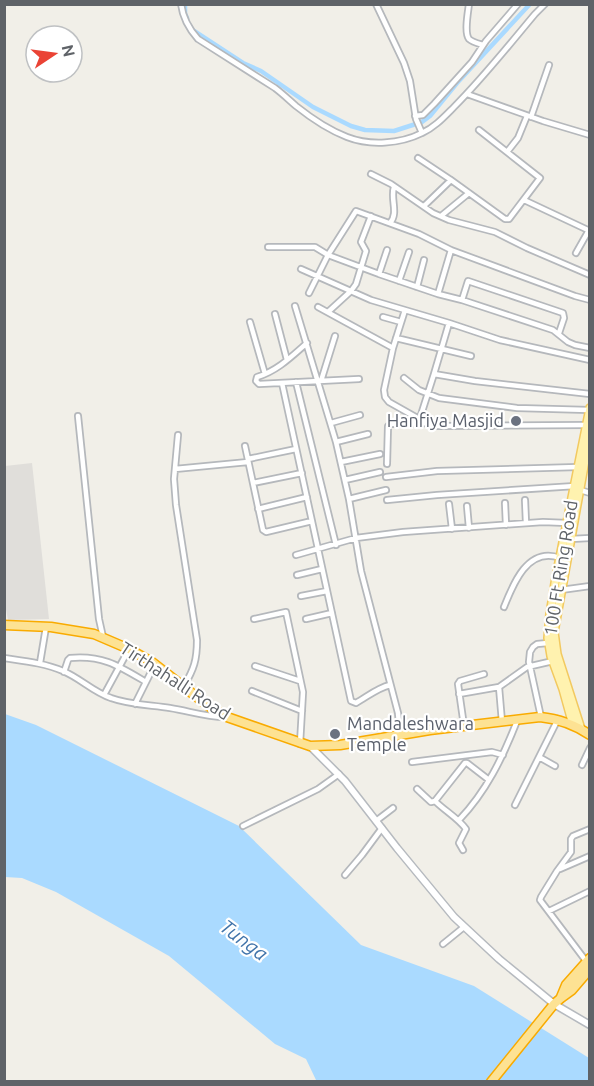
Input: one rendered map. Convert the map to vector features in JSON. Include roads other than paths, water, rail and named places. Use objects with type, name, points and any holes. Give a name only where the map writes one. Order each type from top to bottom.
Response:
[{"type":"highway","name":"Tirthahalli Road","points":[[4,625],[46,627],[94,634],[129,649],[155,664],[207,705],[227,717],[310,746],[340,745],[400,734],[541,717],[558,719],[590,735]]},
{"type":"highway","points":[[491,1082],[555,1004],[572,990],[589,962]]},
{"type":"main road","name":"100 Ft Ring Road","points":[[584,467],[585,425],[589,409]]},
{"type":"main road","name":"100 Ft Ring Road","points":[[577,727],[548,643],[550,614],[567,523],[584,467],[590,433]]},
{"type":"main road","name":"100 Ft Ring Road","points":[[577,488],[571,539],[555,625],[555,646],[577,727]]},
{"type":"street","points":[[181,4],[185,20],[198,39],[275,88],[295,106],[316,120],[346,136],[369,143],[392,142],[421,132],[438,123],[467,94],[545,4]]},
{"type":"street","points":[[376,4],[404,63],[412,91],[415,117],[421,132]]},
{"type":"street","points":[[469,4],[468,36],[470,40],[483,45]]},
{"type":"street","points":[[415,117],[423,115],[434,104],[471,63],[483,45],[518,4]]},
{"type":"street","points":[[507,152],[518,138],[529,116],[549,65]]},
{"type":"street","points":[[467,94],[590,135]]},
{"type":"street","points":[[418,158],[509,219],[540,178],[479,130]]},
{"type":"street","points":[[371,174],[441,216],[495,232],[590,275]]},
{"type":"street","points":[[424,206],[452,180]]},
{"type":"street","points":[[390,223],[395,215],[392,196],[394,186]]},
{"type":"street","points":[[441,216],[469,192]]},
{"type":"street","points":[[524,200],[589,231],[576,254]]},
{"type":"street","points":[[309,293],[328,255],[354,212],[359,211],[418,234],[451,250],[590,300]]},
{"type":"street","points":[[328,312],[351,291],[359,276],[366,251],[361,242],[371,216]]},
{"type":"street","points":[[268,247],[313,246],[328,255],[399,281],[553,330],[568,342],[590,348]]},
{"type":"street","points":[[380,274],[387,250]]},
{"type":"street","points":[[438,294],[451,250]]},
{"type":"street","points":[[399,281],[409,252]]},
{"type":"street","points":[[417,287],[424,260]]},
{"type":"street","points":[[301,269],[371,300],[507,342],[590,360]]},
{"type":"street","points":[[462,300],[468,281],[562,313],[564,318],[559,333]]},
{"type":"street","points":[[295,306],[319,381],[341,462],[361,571],[398,713],[400,734]]},
{"type":"street","points":[[318,307],[393,348]]},
{"type":"street","points":[[405,310],[393,348],[384,390],[385,397],[389,402],[427,423]]},
{"type":"street","points":[[274,314],[287,360]]},
{"type":"street","points":[[383,317],[401,322]]},
{"type":"street","points":[[250,322],[265,374]]},
{"type":"street","points":[[420,418],[448,323]]},
{"type":"street","points":[[319,381],[335,336]]},
{"type":"street","points":[[396,338],[471,356]]},
{"type":"street","points":[[307,343],[273,371],[255,378],[257,383],[359,379]]},
{"type":"street","points":[[434,374],[590,394]]},
{"type":"street","points":[[404,378],[419,390],[439,398],[518,408],[589,409]]},
{"type":"street","points":[[296,382],[336,544]]},
{"type":"street","points":[[282,383],[352,703],[390,685]]},
{"type":"street","points":[[78,416],[99,619],[103,638]]},
{"type":"street","points":[[331,423],[360,416]]},
{"type":"street","points":[[387,464],[388,426],[392,424],[585,425]]},
{"type":"street","points":[[336,442],[368,434]]},
{"type":"street","points":[[177,435],[174,479],[176,505],[197,640],[194,669],[184,686]]},
{"type":"street","points":[[245,446],[264,532],[312,521]]},
{"type":"street","points":[[175,470],[248,460],[296,449]]},
{"type":"street","points":[[341,462],[380,454]]},
{"type":"street","points":[[386,477],[437,471],[584,467]]},
{"type":"street","points":[[345,480],[380,472]]},
{"type":"street","points":[[253,483],[302,473]]},
{"type":"street","points":[[387,500],[437,495],[577,488],[590,493]]},
{"type":"street","points":[[349,499],[386,490]]},
{"type":"street","points":[[258,509],[307,498]]},
{"type":"street","points":[[525,500],[526,523]]},
{"type":"street","points":[[505,502],[506,525]]},
{"type":"street","points":[[449,504],[452,529]]},
{"type":"street","points":[[467,506],[469,528]]},
{"type":"street","points":[[296,555],[356,538],[403,532],[543,522],[567,523]]},
{"type":"street","points":[[571,539],[590,538]]},
{"type":"street","points":[[504,607],[514,582],[526,566],[538,557],[551,555],[560,558]]},
{"type":"street","points":[[297,575],[322,569]]},
{"type":"street","points":[[561,590],[590,586]]},
{"type":"street","points":[[301,596],[327,591]]},
{"type":"street","points":[[254,619],[286,612],[303,697],[300,744]]},
{"type":"street","points":[[306,620],[332,614]]},
{"type":"street","points":[[40,663],[46,627]]},
{"type":"street","points":[[541,717],[529,662],[533,647],[537,644],[548,643]]},
{"type":"street","points":[[104,695],[129,649]]},
{"type":"street","points":[[64,672],[68,660],[73,657],[104,660],[146,682]]},
{"type":"street","points":[[4,658],[40,663],[64,672],[110,698],[213,717],[227,717]]},
{"type":"street","points":[[459,694],[499,687],[530,666],[553,661]]},
{"type":"street","points":[[135,704],[155,664]]},
{"type":"street","points":[[255,666],[300,681]]},
{"type":"street","points":[[464,726],[458,684],[460,681],[484,674]]},
{"type":"street","points":[[499,687],[502,722]]},
{"type":"street","points":[[252,691],[302,711]]},
{"type":"street","points":[[516,805],[558,719]]},
{"type":"street","points":[[459,820],[489,780],[503,755],[517,721]]},
{"type":"street","points":[[310,746],[339,774],[464,927],[499,959],[555,1004],[590,1025]]},
{"type":"street","points":[[582,765],[590,748]]},
{"type":"street","points":[[412,762],[492,752],[503,755]]},
{"type":"street","points":[[539,757],[555,766]]},
{"type":"street","points":[[435,801],[465,763],[489,780]]},
{"type":"street","points":[[243,825],[318,789],[339,774]]},
{"type":"street","points":[[417,789],[431,802],[435,801],[459,820],[466,830],[459,843],[463,850]]},
{"type":"street","points":[[376,821],[393,808]]},
{"type":"street","points":[[345,875],[382,828]]},
{"type":"street","points":[[589,962],[540,900],[571,852],[573,836],[590,829]]},
{"type":"street","points":[[558,870],[590,856]]},
{"type":"street","points":[[549,911],[590,891]]},
{"type":"street","points":[[443,944],[464,927]]},
{"type":"water","name":"Tunga","points":[[5,714],[36,725],[239,826],[361,945],[474,986],[589,1058],[589,1081],[316,1080],[306,1059],[275,1044],[169,956],[56,892],[22,878],[5,877]]},
{"type":"waterway","points":[[185,4],[187,18]]},
{"type":"waterway","points":[[191,29],[243,63],[261,71],[313,107],[351,126],[365,130],[394,131],[422,122],[430,116],[457,83],[530,4]]},
{"type":"place","name":"Hanfiya Masjid","points":[[516,421]]},
{"type":"place","name":"Mandaleshwara Temple","points":[[335,734]]}]
